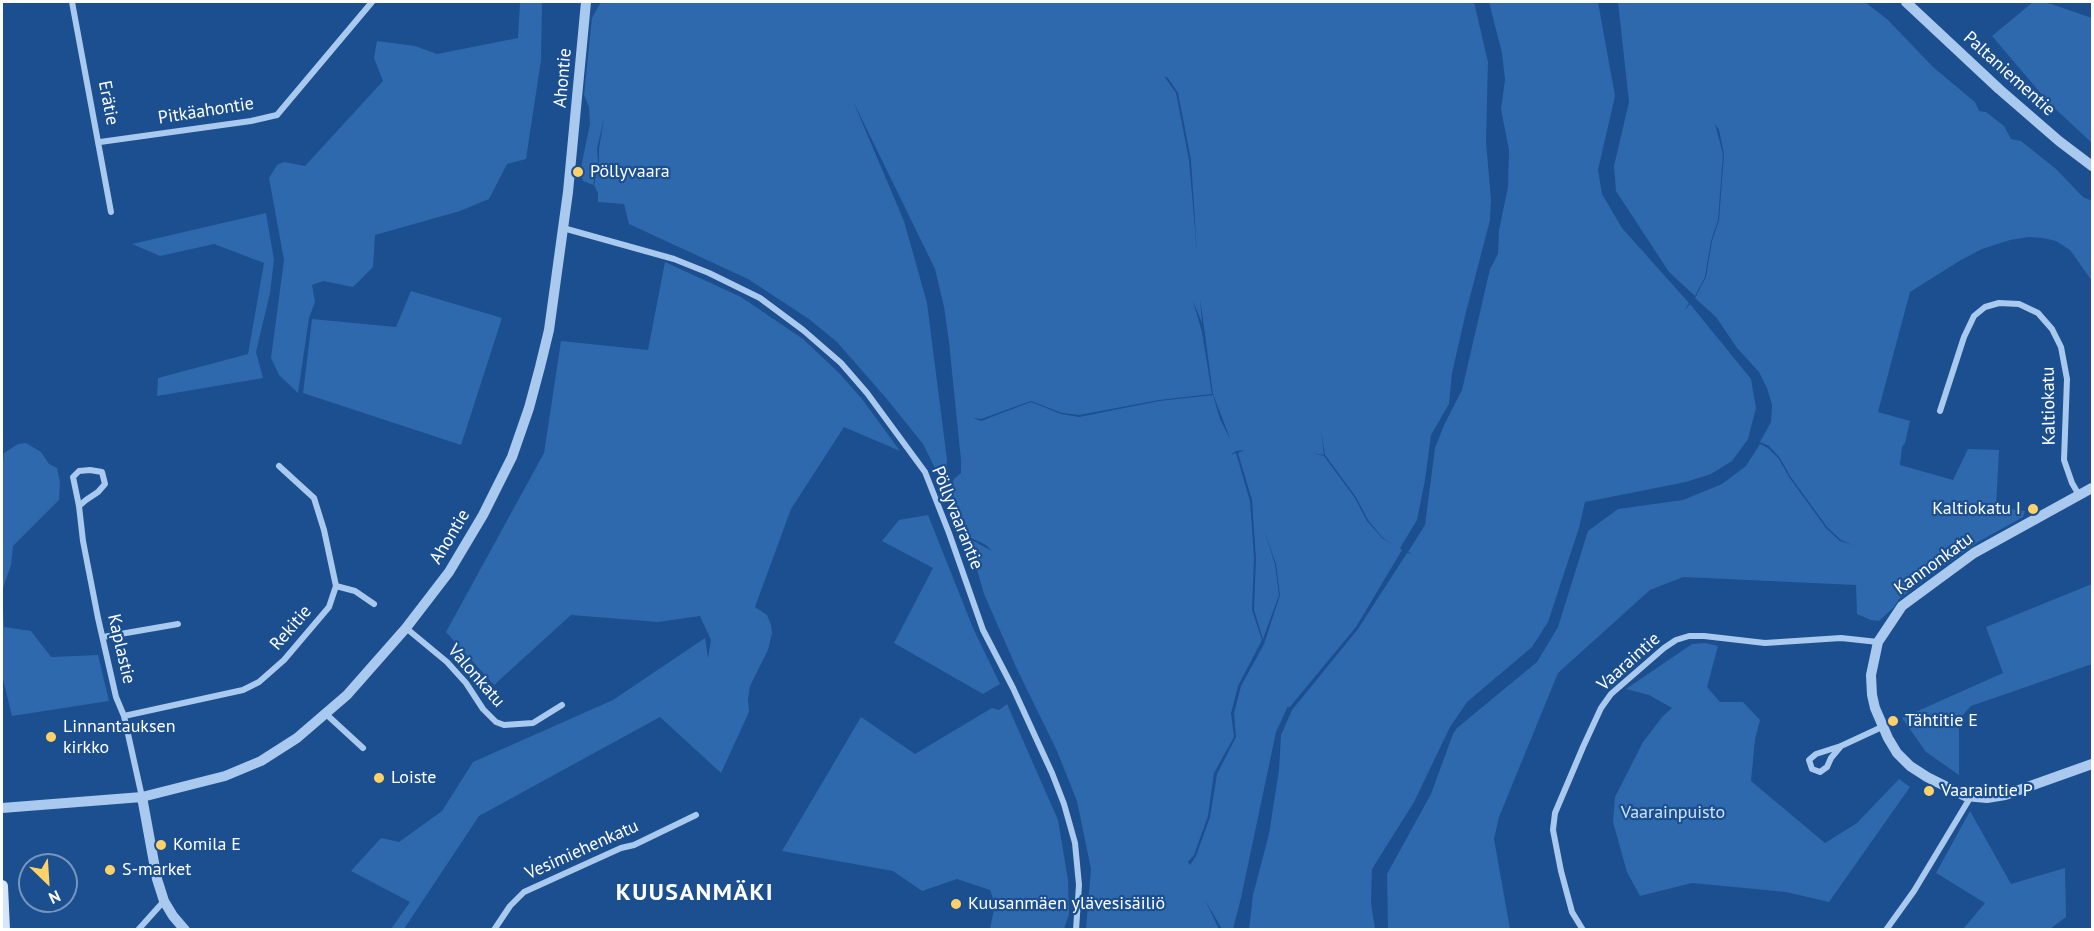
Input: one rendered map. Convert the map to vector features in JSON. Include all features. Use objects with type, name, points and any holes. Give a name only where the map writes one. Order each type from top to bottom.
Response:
[{"type":"main road","points":[[2,886],[4,930]]},
{"type":"street","name":"Erätie","points":[[72,2],[100,142],[111,212]]},
{"type":"street","name":"Pitkäahontie","points":[[100,142],[250,121],[277,115],[372,2]]},
{"type":"street","name":"Ahontie","points":[[2,808],[142,797],[207,782],[244,769],[278,751],[326,714],[363,678],[406,628],[457,560],[512,457],[529,408],[549,330],[564,228],[586,2]]},
{"type":"street","name":"Paltaniementie","points":[[1906,2],[1999,89],[2092,166]]},
{"type":"street","name":"Pöllyvaarantie","points":[[564,228],[674,259],[760,298],[803,330],[841,363],[867,393],[925,472],[950,533],[983,630],[1013,688],[1064,804],[1075,843],[1079,885],[1076,930]]},
{"type":"street","name":"Kaltiokatu","points":[[1940,411],[1964,337],[1974,316],[1985,307],[1999,303],[2019,304],[2038,313],[2052,329],[2061,347],[2067,379],[2064,460],[2079,495]]},
{"type":"street","points":[[279,466],[314,498],[324,530],[336,586],[355,591],[374,604]]},
{"type":"street","name":"Kaplastie","points":[[80,506],[99,492],[105,484],[102,472],[79,471],[73,477],[80,506],[83,541],[103,637],[142,797]]},
{"type":"street","name":"Kannonkatu","points":[[1970,798],[1927,777],[1910,766],[1897,753],[1882,727],[1872,695],[1871,675],[1878,642],[1902,606],[1946,572],[1974,553],[2092,488]]},
{"type":"street","name":"Rekitie","points":[[124,716],[243,690],[260,682],[284,660],[324,614],[329,607],[336,586]]},
{"type":"street","points":[[103,637],[178,624]]},
{"type":"street","name":"Valonkatu","points":[[406,628],[447,662],[466,683],[483,710],[496,722],[504,725],[533,723],[562,705]]},
{"type":"street","name":"Vaaraintie","points":[[1582,930],[1572,912],[1553,830],[1555,813],[1601,708],[1611,694],[1664,648],[1676,640],[1689,636],[1765,643],[1841,638],[1878,642]]},
{"type":"street","points":[[326,714],[363,748]]},
{"type":"street","points":[[1841,746],[1827,767],[1820,772],[1812,769],[1809,760],[1816,754],[1841,746],[1882,727]]},
{"type":"street","points":[[1886,930],[1914,891],[1970,798],[2005,795],[2092,764]]},
{"type":"street","points":[[142,797],[153,861],[164,901],[185,930]]},
{"type":"street","name":"Vesimiehenkatu","points":[[494,930],[510,906],[524,892],[696,815]]},
{"type":"street","points":[[138,930],[164,901]]},
{"type":"green space","points":[[520,2],[541,2],[542,5],[541,60],[526,159],[507,164],[489,199],[460,211],[375,235],[373,267],[353,287],[323,281],[312,285],[315,302],[309,318],[298,393],[279,375],[271,358],[284,260],[269,178],[277,165],[284,162],[305,166],[383,81],[374,58],[377,41],[415,46],[437,54],[518,38]]},
{"type":"green space","points":[[601,2],[1474,2],[1488,62],[1486,142],[1491,200],[1490,220],[1452,373],[1449,404],[1431,435],[1417,520],[1400,548],[1402,550],[1356,627],[1289,708],[1288,706],[1276,732],[1233,929],[1222,929],[1205,900],[1219,929],[1086,929],[1091,869],[1077,801],[1057,751],[984,594],[968,538],[992,551],[986,545],[967,536],[950,487],[961,473],[961,460],[949,342],[935,269],[853,101],[904,221],[927,303],[947,460],[946,469],[935,468],[923,444],[886,398],[837,342],[809,319],[748,279],[629,224],[624,204],[598,202],[598,193],[594,185],[599,161],[604,118],[597,149],[598,161],[593,185],[583,181],[580,172],[590,124],[589,107],[584,95],[592,18]],"holes":[[[1164,76],[1168,78],[1178,93],[1191,160],[1197,253],[1189,160],[1176,93]],[[1200,298],[1213,394],[1231,441],[1220,419],[1213,395],[1159,401],[1079,417],[1061,414],[1031,402],[981,421],[973,418],[981,419],[1031,401],[1062,413],[1079,415],[1159,400],[1212,394],[1202,332],[1193,301],[1202,323]],[[1321,430],[1325,455],[1356,497],[1368,520],[1382,537],[1393,545],[1382,538],[1367,521],[1355,498],[1324,456],[1313,453],[1324,455]],[[1244,450],[1238,453],[1252,500],[1256,558],[1254,610],[1263,639],[1279,595],[1275,564],[1264,530],[1276,564],[1280,595],[1264,644],[1241,686],[1234,713],[1236,737],[1217,774],[1210,817],[1196,856],[1190,865],[1188,862],[1194,855],[1208,816],[1214,773],[1234,737],[1231,713],[1238,686],[1262,640],[1252,610],[1254,558],[1250,501],[1236,453],[1231,455],[1236,451]]]},
{"type":"green space","points":[[1489,2],[1598,2],[1615,96],[1598,170],[1602,194],[1622,228],[1689,303],[1684,311],[1690,304],[1751,379],[1756,408],[1748,439],[1732,461],[1711,474],[1686,482],[1585,502],[1579,528],[1548,622],[1532,647],[1467,702],[1450,727],[1414,802],[1372,869],[1371,903],[1375,929],[1249,929],[1253,895],[1269,834],[1279,770],[1281,735],[1292,710],[1358,629],[1407,553],[1412,554],[1408,552],[1425,525],[1435,448],[1462,390],[1490,269],[1498,254],[1499,230],[1508,187],[1509,150],[1501,109],[1505,80],[1502,53]]},
{"type":"green space","points":[[1618,2],[1865,2],[1888,20],[1933,67],[1975,102],[1979,111],[1986,112],[2004,126],[2011,139],[2021,141],[2056,169],[2083,197],[2092,201],[2092,281],[2070,250],[2056,241],[2029,237],[1982,249],[1910,292],[1878,412],[1910,421],[1902,447],[1900,465],[1953,480],[1968,449],[1999,450],[1996,507],[2025,511],[2023,517],[1978,542],[1935,572],[1899,599],[1879,621],[1857,614],[1856,585],[1683,577],[1650,590],[1558,673],[1499,817],[1494,839],[1510,929],[1388,929],[1387,874],[1431,794],[1453,734],[1457,728],[1537,662],[1558,627],[1588,531],[1618,509],[1683,500],[1722,484],[1746,466],[1760,444],[1768,448],[1779,459],[1789,477],[1826,528],[1840,541],[1852,545],[1841,540],[1827,527],[1790,476],[1780,458],[1769,446],[1760,442],[1771,422],[1772,405],[1767,388],[1759,372],[1737,348],[1716,317],[1695,298],[1706,277],[1712,241],[1719,220],[1724,154],[1719,130],[1715,124],[1723,154],[1718,220],[1711,241],[1705,277],[1695,296],[1669,272],[1616,191],[1614,166],[1629,102]]},
{"type":"green space","points":[[2033,2],[2045,2],[2092,18],[2092,143],[2049,103],[1992,36]]},
{"type":"green space","points":[[266,213],[274,260],[270,293],[256,352],[263,378],[157,396],[158,378],[248,354],[264,263],[214,244],[160,256],[132,244]]},
{"type":"green space","points":[[665,262],[741,297],[803,339],[839,373],[862,399],[900,451],[844,427],[791,509],[755,607],[767,615],[771,625],[772,633],[768,650],[750,686],[749,712],[721,773],[660,717],[479,816],[404,929],[391,929],[410,902],[351,871],[381,838],[399,842],[442,811],[473,762],[613,700],[705,638],[708,658],[711,640],[700,616],[658,622],[571,615],[494,685],[446,632],[544,453],[561,341],[648,350]]},
{"type":"green space","points":[[411,291],[502,318],[461,445],[303,393],[312,319],[396,327]]},
{"type":"green space","points":[[26,443],[41,452],[49,464],[57,468],[60,482],[59,500],[13,546],[11,565],[2,591],[4,453],[18,444]]},
{"type":"green space","points":[[928,515],[973,628],[1000,684],[983,694],[894,643],[933,568],[882,541],[899,520]]},
{"type":"green space","points":[[2092,584],[2092,664],[1971,706],[1959,719],[1959,775],[1926,752],[1902,718],[2003,673],[1986,627]]},
{"type":"green space","points":[[2,591],[4,627],[31,631],[51,657],[98,655],[109,701],[12,716],[2,675]]},
{"type":"green space","name":"Vaarainpuisto","points":[[1705,643],[1718,646],[1707,687],[1720,702],[1743,702],[1760,720],[1755,739],[1751,781],[1825,843],[1857,823],[1899,779],[1910,787],[1829,902],[1786,892],[1692,883],[1640,896],[1627,872],[1613,822],[1615,797],[1643,742],[1672,708],[1649,695],[1626,689],[1692,644]]},
{"type":"green space","points":[[1007,704],[1058,820],[1068,880],[1069,914],[1064,929],[990,929],[995,904],[990,890],[957,879],[922,891],[893,871],[782,851],[861,717],[915,754],[992,708],[999,710]]},
{"type":"green space","points":[[1970,811],[2011,884],[2065,868],[2066,917],[2050,929],[1963,929],[1985,903],[1936,873]]},
{"type":"place","name":"Pöllyvaara","points":[[578,172]]},
{"type":"place","name":"Kaltiokatu I","points":[[2033,509]]},
{"type":"place","name":"Tähtitie E","points":[[1893,721]]},
{"type":"place","name":"Linnantauksen kirkko","points":[[51,737]]},
{"type":"place","name":"Loiste","points":[[379,778]]},
{"type":"place","name":"Vaaraintie P","points":[[1929,791]]},
{"type":"place","name":"Komila E","points":[[161,845]]},
{"type":"place","name":"S-market","points":[[110,870]]},
{"type":"place","name":"Kuusanmäen ylävesisäiliö","points":[[956,904]]},
{"type":"district","name":"KUUSANMÄKI","points":[[695,893]]}]
